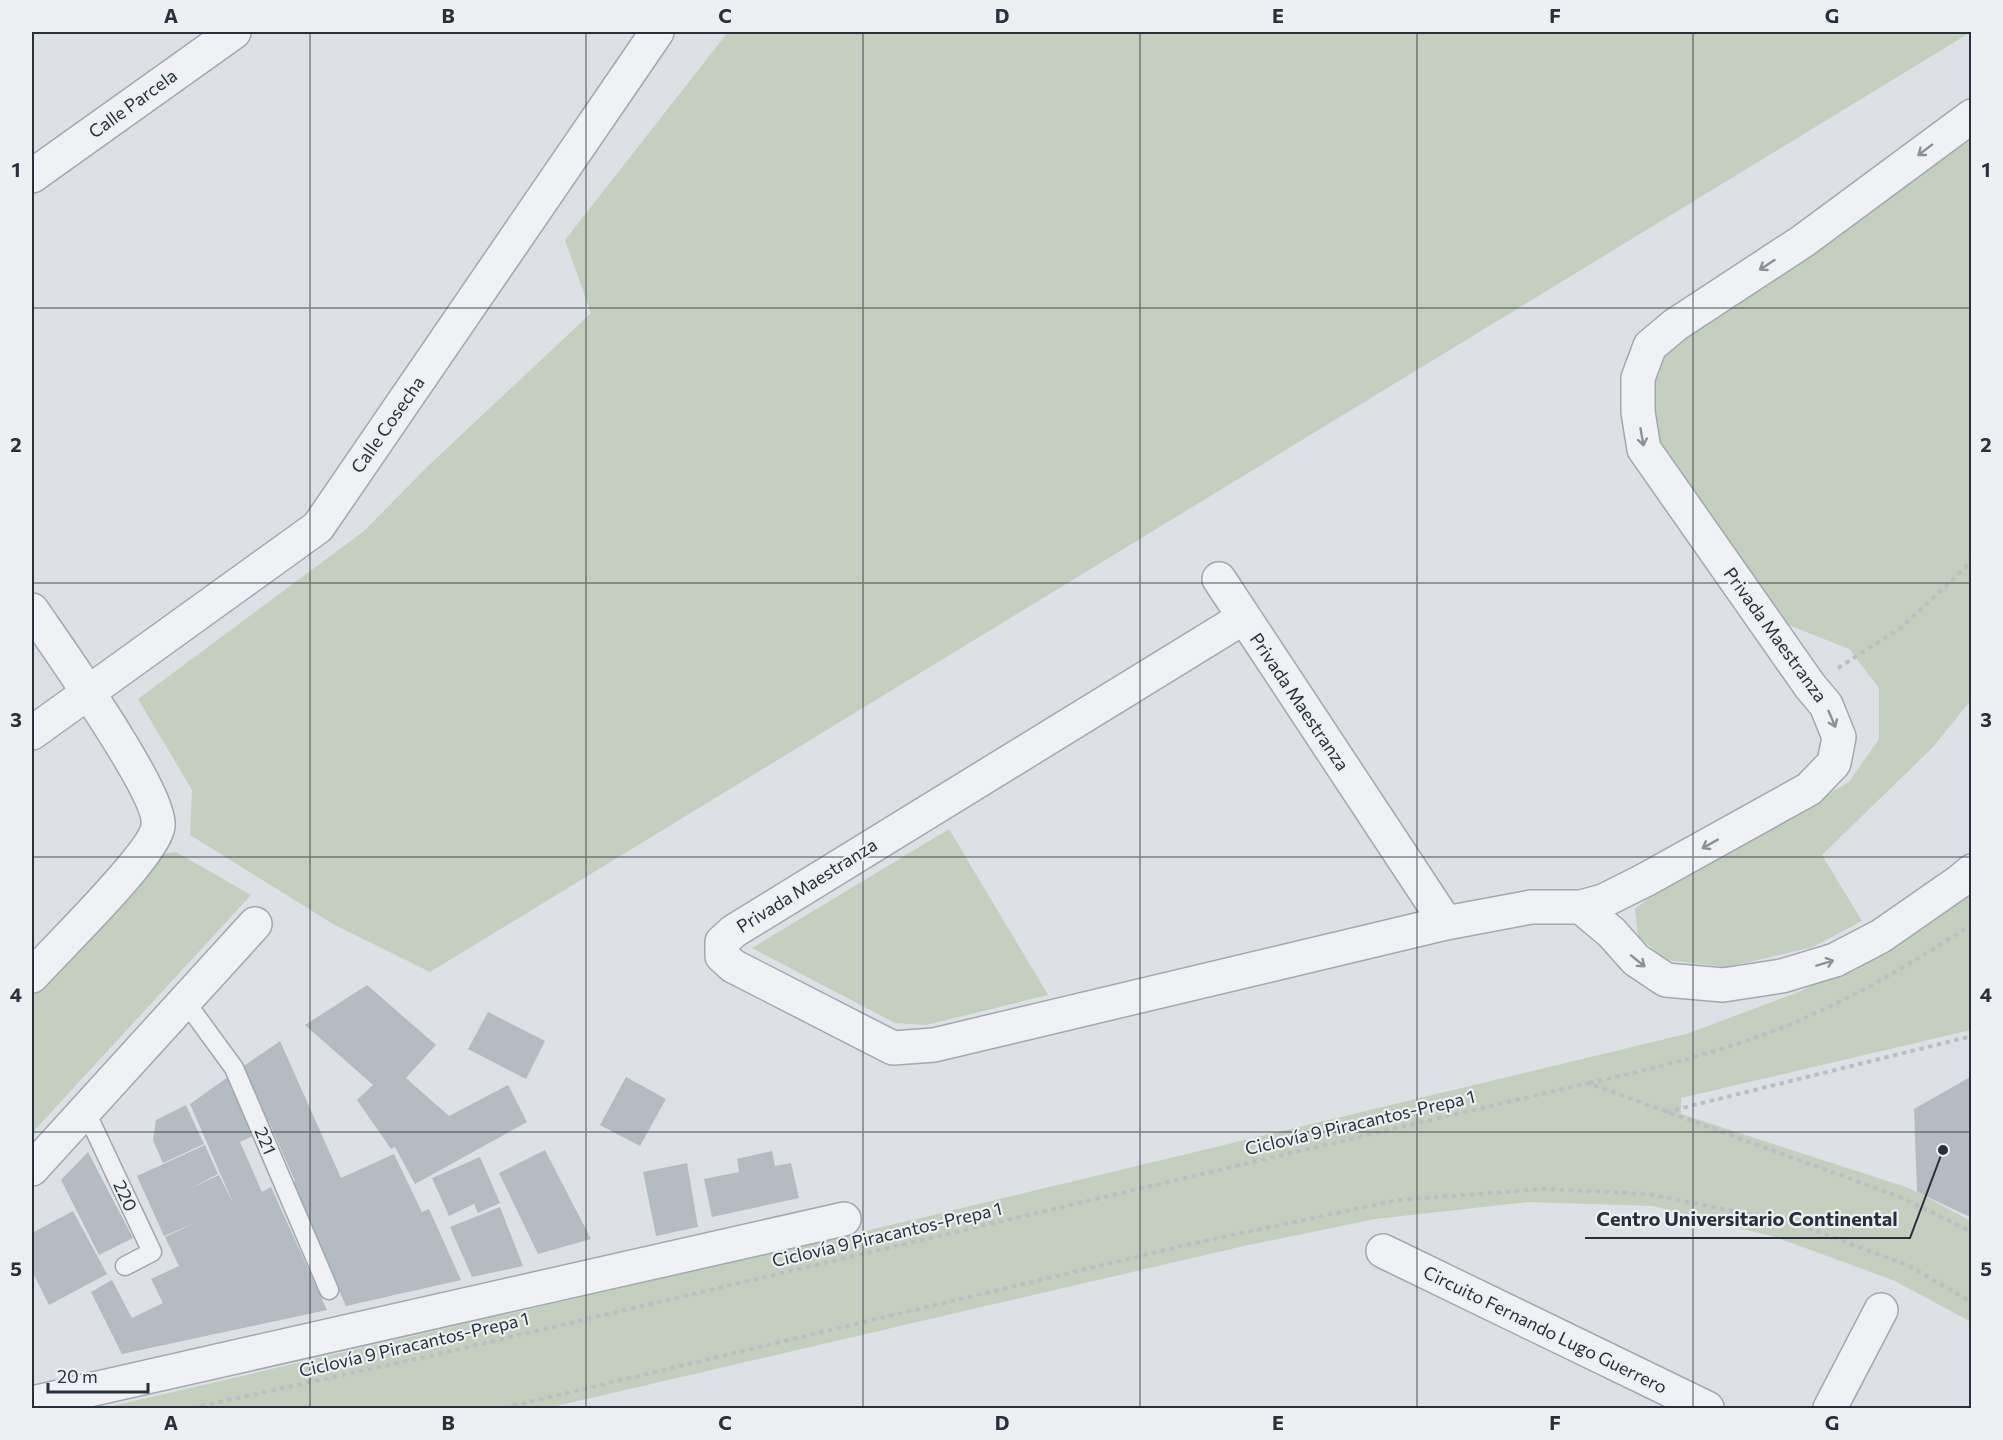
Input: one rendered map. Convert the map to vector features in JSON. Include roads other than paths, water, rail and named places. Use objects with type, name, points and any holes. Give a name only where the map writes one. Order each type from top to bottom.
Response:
[{"type":"street","name":"Calle Parcela","points":[[32,176],[234,32]]},
{"type":"street","name":"Calle Cosecha","points":[[32,733],[318,527],[657,32]]},
{"type":"street","name":"Privada Maestranza","points":[[1446,923],[1243,618],[734,931],[722,942],[723,956],[733,966],[893,1048],[934,1045],[1446,923],[1531,907],[1581,907],[1603,901],[1809,789],[1834,763],[1839,736],[1826,705],[1810,686],[1644,449],[1638,412],[1638,378],[1650,346],[1675,325],[1803,241],[1971,116]]},
{"type":"street","points":[[1219,579],[1243,618]]},
{"type":"street","points":[[32,610],[89,692],[154,802],[158,826],[138,862],[32,975]]},
{"type":"street","points":[[1581,907],[1612,933],[1636,960],[1666,980],[1723,985],[1782,976],[1835,960],[1881,936],[1960,882],[1971,871]]},
{"type":"street","points":[[1612,933],[1611,917],[1616,903],[1625,890]]},
{"type":"street","points":[[32,1169],[86,1113],[255,924]]},
{"type":"street","points":[[32,1403],[844,1219]]},
{"type":"street","name":"Circuito Fernando Lugo Guerrero","points":[[1383,1251],[1707,1408]]},
{"type":"street","points":[[1830,1408],[1881,1310]]},
{"type":"lane","name":"221","points":[[185,1001],[234,1068],[329,1290]]},
{"type":"lane","name":"220","points":[[86,1113],[152,1252],[125,1266]]},
{"type":"place","name":"Centro Universitario Continental","points":[[1943,1150]]}]
